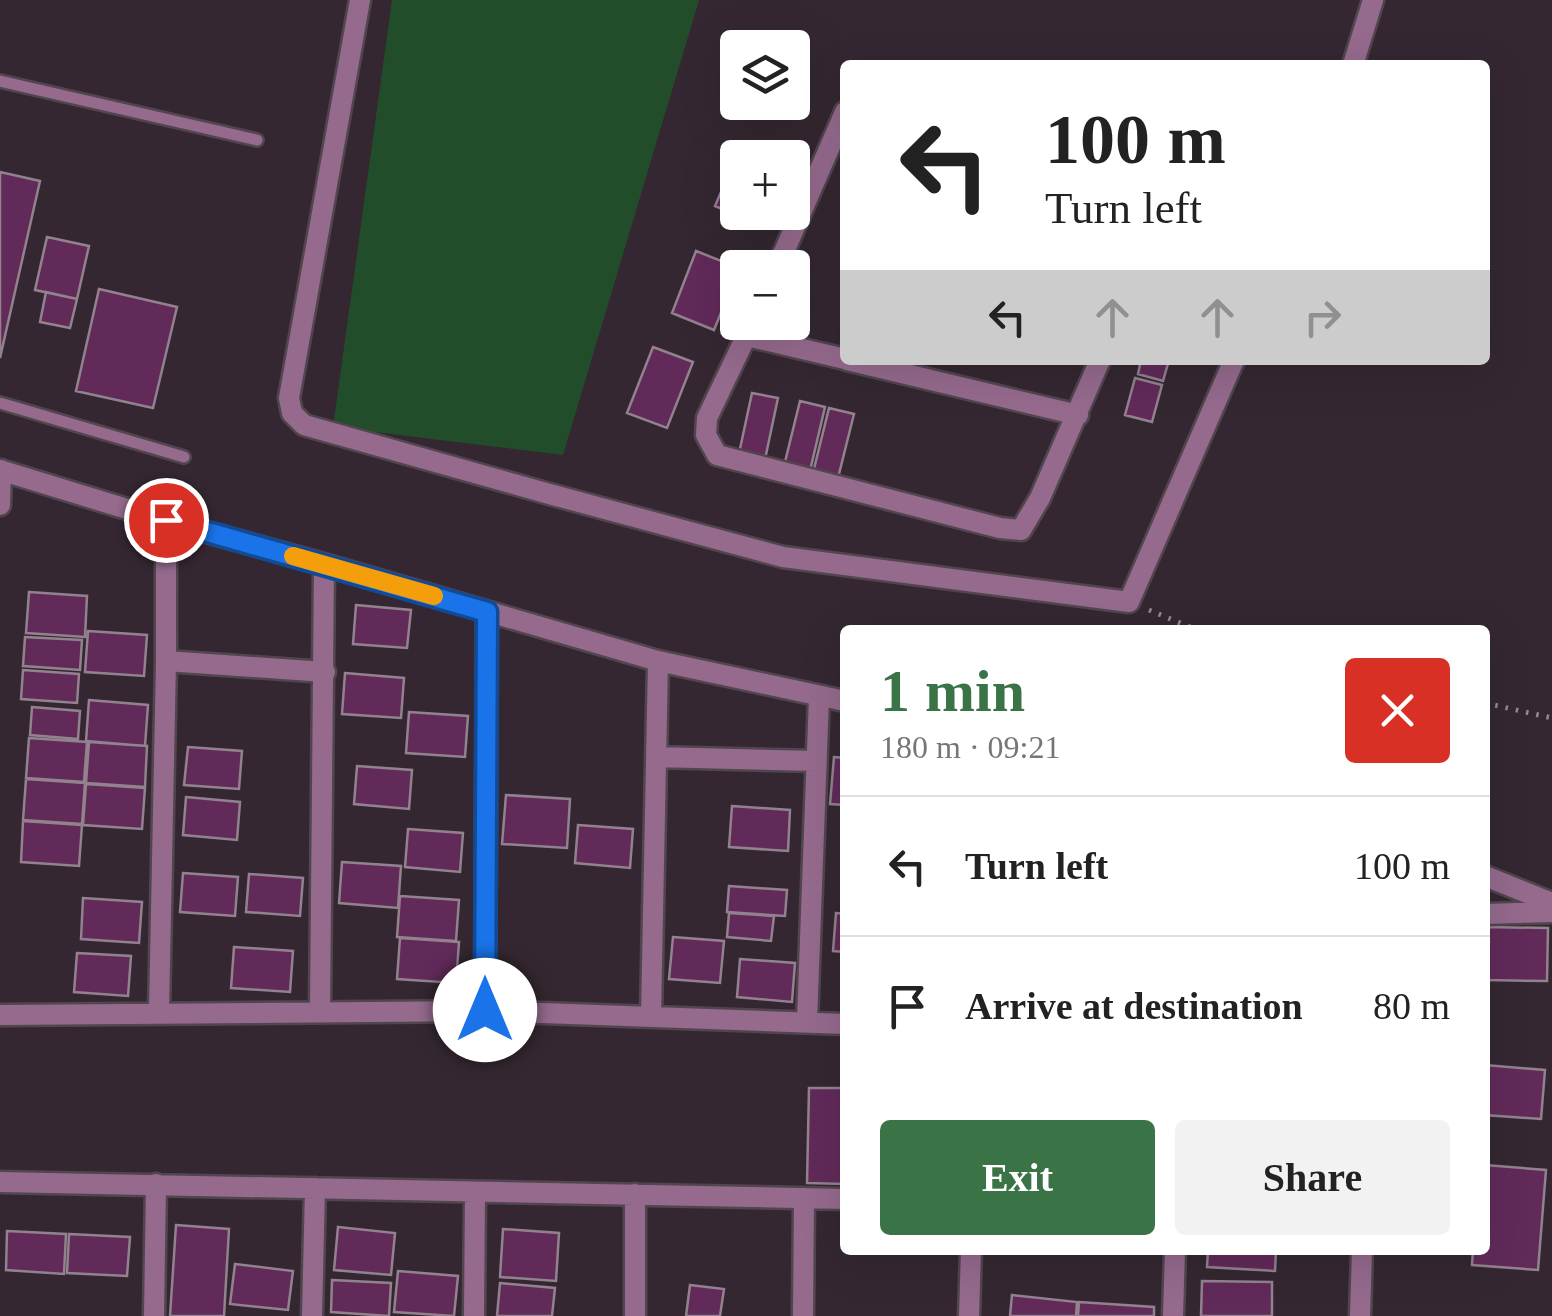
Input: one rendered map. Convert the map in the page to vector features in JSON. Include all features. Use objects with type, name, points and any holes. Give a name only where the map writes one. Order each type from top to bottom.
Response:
[{"type":"street","points":[[360,0],[289,398],[292,414],[304,424],[783,557],[1129,602],[1232,365]]},
{"type":"street","points":[[1355,60],[1373,0]]},
{"type":"street","points":[[785,250],[840,123]]},
{"type":"street","points":[[745,340],[707,418],[706,435],[717,455],[1000,528],[1022,530],[1098,365]]},
{"type":"street","points":[[784,340],[840,358]]},
{"type":"street","points":[[867,365],[1078,415]]},
{"type":"street","points":[[0,505],[0,470],[658,661],[840,700]]},
{"type":"street","points":[[159,1012],[166,520]]},
{"type":"street","points":[[320,1010],[324,564]]},
{"type":"street","points":[[485,1010],[487,612]]},
{"type":"street","points":[[166,661],[325,672]]},
{"type":"street","points":[[651,1015],[658,661]]},
{"type":"street","points":[[807,1022],[819,697]]},
{"type":"street","points":[[656,757],[816,762]]},
{"type":"street","points":[[1490,878],[1552,903]]},
{"type":"street","points":[[1490,914],[1552,912]]},
{"type":"street","points":[[0,1015],[485,1010],[840,1024]]},
{"type":"street","points":[[0,1182],[840,1198]]},
{"type":"street","points":[[154,1316],[156,1184]]},
{"type":"street","points":[[312,1316],[316,1188]]},
{"type":"street","points":[[474,1192],[474,1316]]},
{"type":"street","points":[[635,1194],[636,1316]]},
{"type":"street","points":[[803,1316],[804,1198]]},
{"type":"street","points":[[970,1316],[971,1255]]},
{"type":"street","points":[[1174,1316],[1175,1255]]},
{"type":"street","points":[[1360,1316],[1362,1255]]},
{"type":"lane","points":[[0,81],[258,140]]},
{"type":"lane","points":[[0,402],[184,457]]},
{"type":"path","points":[[1129,602],[1185,625]]},
{"type":"path","points":[[1490,704],[1552,718]]},
{"type":"green space","points":[[392,0],[699,0],[563,455],[333,427]]},
{"type":"building","points":[[0,172],[40,181],[0,358]]},
{"type":"building","points":[[47,237],[89,246],[77,299],[35,290]]},
{"type":"building","points":[[696,251],[720,260],[720,315],[714,330],[672,313]]},
{"type":"building","points":[[99,289],[177,307],[153,408],[76,391]]},
{"type":"building","points":[[46,292],[77,299],[70,328],[40,322]]},
{"type":"building","points":[[653,347],[693,362],[667,428],[627,413]]},
{"type":"building","points":[[1140,365],[1168,365],[1163,381],[1138,374]]},
{"type":"building","points":[[1135,378],[1162,385],[1152,422],[1125,415]]},
{"type":"building","points":[[752,393],[778,398],[764,464],[738,458]]},
{"type":"building","points":[[800,401],[825,407],[809,475],[783,470]]},
{"type":"building","points":[[829,408],[854,414],[837,482],[812,477]]},
{"type":"building","points":[[29,592],[87,596],[85,637],[26,633]]},
{"type":"building","points":[[356,605],[411,610],[407,648],[353,644]]},
{"type":"building","points":[[88,631],[147,635],[144,676],[85,672]]},
{"type":"building","points":[[25,637],[82,640],[80,670],[23,666]]},
{"type":"building","points":[[23,670],[79,674],[77,703],[21,699]]},
{"type":"building","points":[[345,673],[404,678],[401,718],[342,714]]},
{"type":"building","points":[[89,700],[148,705],[145,746],[86,741]]},
{"type":"building","points":[[32,707],[80,711],[78,739],[30,735]]},
{"type":"building","points":[[409,712],[468,716],[465,757],[406,753]]},
{"type":"building","points":[[29,738],[87,742],[84,782],[26,778]]},
{"type":"building","points":[[89,742],[147,746],[145,787],[86,783]]},
{"type":"building","points":[[188,747],[242,751],[239,789],[184,785]]},
{"type":"building","points":[[834,757],[840,758],[840,805],[830,804]]},
{"type":"building","points":[[357,766],[412,770],[409,809],[354,804]]},
{"type":"building","points":[[26,779],[85,783],[82,824],[23,820]]},
{"type":"building","points":[[86,784],[145,788],[142,829],[83,825]]},
{"type":"building","points":[[506,795],[570,799],[567,848],[502,844]]},
{"type":"building","points":[[186,797],[240,802],[237,840],[183,835]]},
{"type":"building","points":[[732,806],[790,810],[788,851],[729,847]]},
{"type":"building","points":[[23,821],[82,825],[79,866],[21,862]]},
{"type":"building","points":[[578,825],[633,829],[630,868],[575,863]]},
{"type":"building","points":[[408,829],[463,833],[460,872],[405,867]]},
{"type":"building","points":[[342,862],[401,866],[398,908],[339,903]]},
{"type":"building","points":[[183,873],[238,877],[235,916],[180,912]]},
{"type":"building","points":[[249,874],[303,878],[300,916],[246,912]]},
{"type":"building","points":[[729,886],[787,890],[785,916],[727,912]]},
{"type":"building","points":[[400,896],[459,900],[456,941],[397,937]]},
{"type":"building","points":[[83,898],[142,902],[139,943],[81,939]]},
{"type":"building","points":[[729,913],[774,916],[771,941],[727,937]]},
{"type":"building","points":[[836,913],[840,913],[840,952],[833,951]]},
{"type":"building","points":[[1490,927],[1548,928],[1547,981],[1490,980]]},
{"type":"building","points":[[673,937],[724,941],[720,983],[669,979]]},
{"type":"building","points":[[400,938],[459,942],[456,983],[397,979]]},
{"type":"building","points":[[234,947],[293,951],[290,992],[231,988]]},
{"type":"building","points":[[77,953],[131,956],[128,996],[74,992]]},
{"type":"building","points":[[740,959],[795,963],[792,1002],[737,997]]},
{"type":"building","points":[[1490,1065],[1545,1070],[1541,1119],[1490,1115]]},
{"type":"building","points":[[809,1088],[840,1088],[840,1184],[807,1183]]},
{"type":"building","points":[[1490,1165],[1546,1170],[1538,1270],[1472,1265],[1473,1255],[1490,1255]]},
{"type":"building","points":[[176,1225],[229,1229],[224,1316],[170,1316]]},
{"type":"building","points":[[338,1227],[395,1233],[391,1275],[334,1270]]},
{"type":"building","points":[[503,1229],[559,1233],[556,1281],[500,1277]]},
{"type":"building","points":[[7,1231],[66,1234],[64,1274],[6,1270]]},
{"type":"building","points":[[69,1234],[130,1237],[127,1276],[67,1273]]},
{"type":"building","points":[[1208,1255],[1276,1255],[1275,1271],[1207,1267]]},
{"type":"building","points":[[235,1264],[293,1271],[288,1310],[230,1304]]},
{"type":"building","points":[[398,1271],[458,1276],[454,1316],[394,1312]]},
{"type":"building","points":[[332,1280],[391,1283],[389,1316],[331,1312]]},
{"type":"building","points":[[1202,1281],[1272,1282],[1272,1316],[1201,1316]]},
{"type":"building","points":[[500,1283],[555,1288],[552,1316],[497,1316]]},
{"type":"building","points":[[690,1285],[724,1289],[720,1316],[686,1316]]},
{"type":"building","points":[[1012,1295],[1077,1302],[1076,1316],[1010,1316]]},
{"type":"building","points":[[1079,1302],[1154,1307],[1154,1316],[1078,1316]]},
{"type":"slow traffic","points":[[293,556],[434,596]]},
{"type":"route","points":[[166,520],[487,612],[485,1010]]}]
